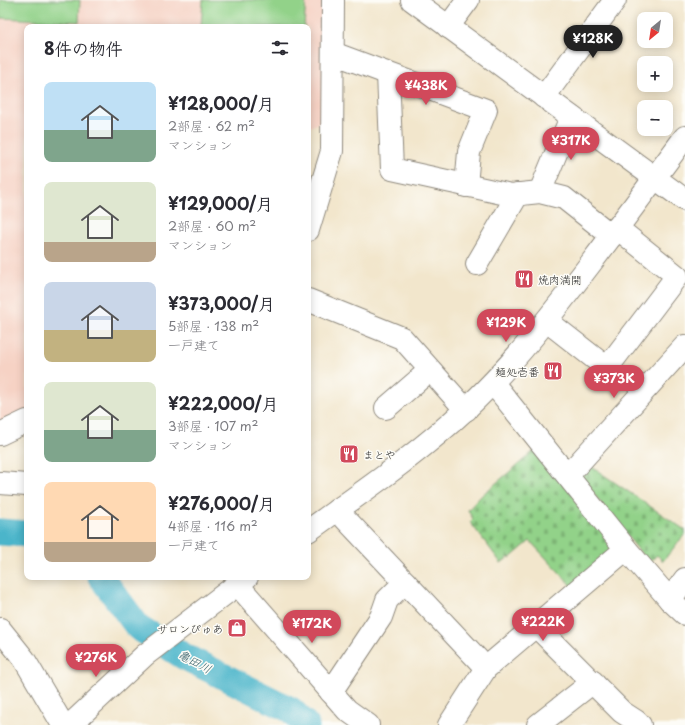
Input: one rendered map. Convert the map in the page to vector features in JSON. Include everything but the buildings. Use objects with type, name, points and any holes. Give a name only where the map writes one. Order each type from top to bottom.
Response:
[{"type":"street","points":[[311,220],[332,151],[333,0]]},
{"type":"street","points":[[412,0],[685,200]]},
{"type":"street","points":[[448,27],[468,0]]},
{"type":"street","points":[[544,97],[615,0]]},
{"type":"street","points":[[333,53],[486,110],[469,152],[466,186]]},
{"type":"street","points":[[388,74],[392,169],[466,186],[511,194],[540,192],[564,198],[677,276],[607,368],[546,321]]},
{"type":"street","points":[[540,192],[571,117]]},
{"type":"street","points":[[311,529],[418,452],[466,410],[493,383],[517,357],[546,321],[685,137]]},
{"type":"street","points":[[478,264],[518,194]]},
{"type":"street","points":[[311,301],[402,338],[466,410]]},
{"type":"street","points":[[568,475],[681,358]]},
{"type":"street","points":[[386,408],[430,370]]},
{"type":"street","points":[[493,383],[626,549],[678,607]]},
{"type":"street","points":[[0,434],[24,423]]},
{"type":"street","points":[[0,483],[24,485]]},
{"type":"street","points":[[337,510],[486,668]]},
{"type":"street","points":[[449,725],[486,668],[626,549]]},
{"type":"street","points":[[678,607],[685,579]]},
{"type":"street","points":[[0,629],[75,723],[145,655],[242,581],[330,692],[346,710],[368,725]]},
{"type":"street","points":[[330,692],[381,617],[387,600],[405,582]]},
{"type":"street","points":[[536,626],[622,712],[636,720],[640,725]]},
{"type":"street","points":[[538,725],[592,682]]},
{"type":"shaded area","points":[[0,0],[323,0],[325,120],[311,127],[311,24],[24,24],[24,413],[0,422]]},
{"type":"green space","points":[[0,0],[80,0],[79,22],[0,18]]},
{"type":"green space","points":[[203,0],[306,0],[304,24],[201,24]]},
{"type":"green space","points":[[539,447],[616,547],[574,588],[530,541],[510,558],[509,557],[501,563],[470,522],[473,519],[468,510],[482,495]]},
{"type":"green space","points":[[589,465],[685,530],[685,534],[663,561],[657,555],[649,563],[579,476]]},
{"type":"waterway","name":"亀田川","points":[[0,532],[24,534]]},
{"type":"waterway","name":"亀田川","points":[[103,580],[138,627],[185,657],[291,710],[306,725]]},
{"type":"place","name":"焼肉満開","points":[[524,279]]},
{"type":"place","name":"麺処壱番","points":[[553,371]]},
{"type":"place","name":"まとや","points":[[349,454]]},
{"type":"place","name":"サロンぴゅあ","points":[[237,628]]}]
